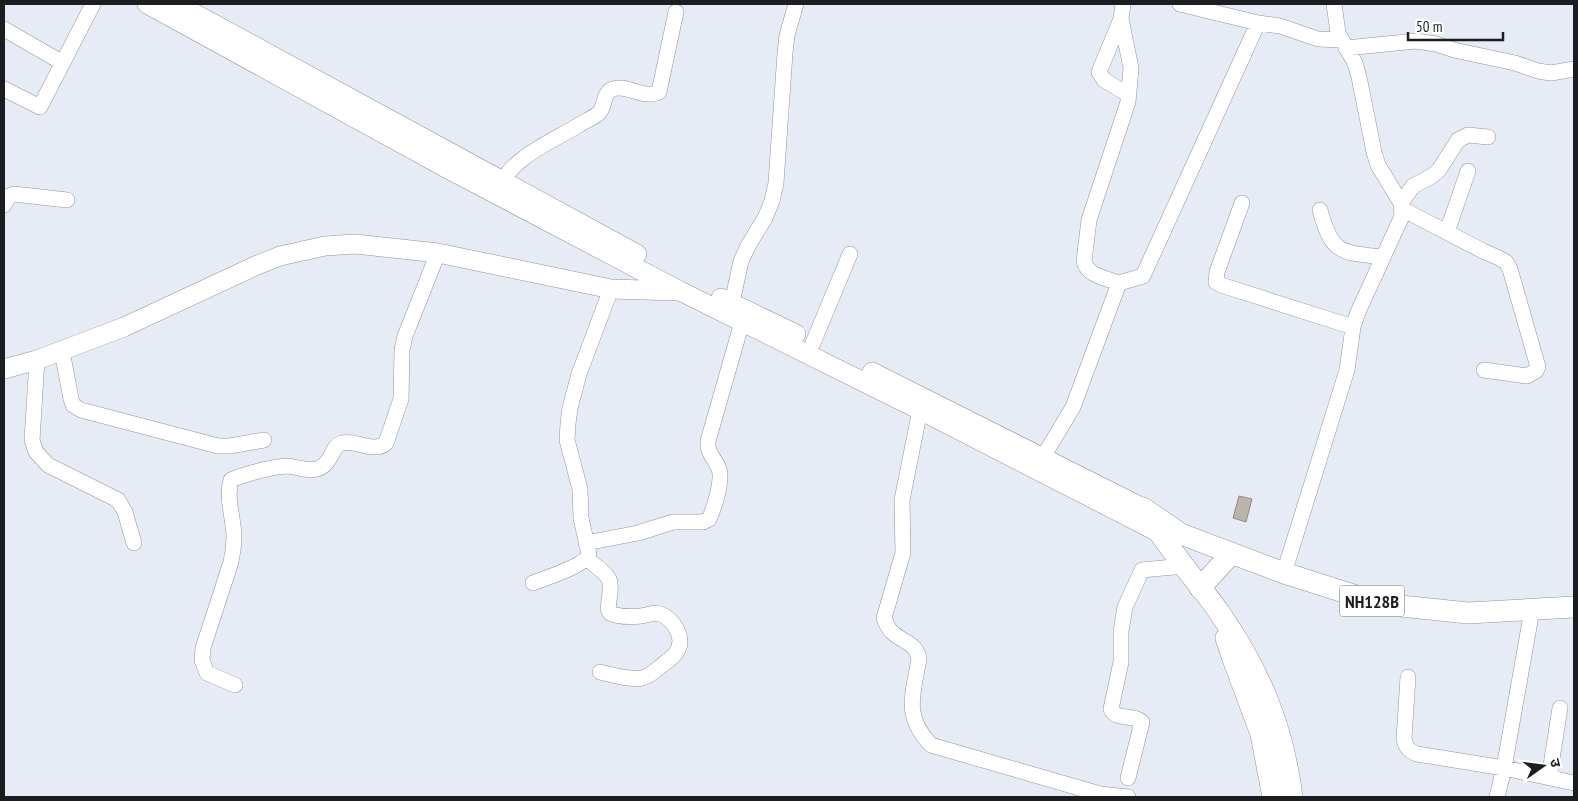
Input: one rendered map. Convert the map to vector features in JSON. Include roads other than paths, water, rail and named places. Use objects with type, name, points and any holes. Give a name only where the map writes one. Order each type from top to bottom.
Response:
[{"type":"highway","points":[[1143,508],[1158,532],[1242,646],[1260,680],[1278,727],[1288,767],[1292,797]]},
{"type":"highway","points":[[1143,508],[1181,534]]},
{"type":"highway","name":"NH128B","points":[[1181,534],[1284,573],[1366,599],[1401,606],[1468,613],[1574,607]]},
{"type":"highway","points":[[1200,588],[1232,553]]},
{"type":"highway","points":[[1218,611],[1233,659],[1261,734],[1273,797]]},
{"type":"main road","points":[[147,4],[294,86],[1143,508]]},
{"type":"main road","points":[[177,4],[680,291],[920,410],[1158,532],[1181,534]]},
{"type":"main road","points":[[4,369],[37,360],[124,326],[255,266],[304,250],[325,246],[356,244],[438,253],[611,289],[646,292],[680,291],[700,288]]},
{"type":"street","points":[[4,89],[40,108],[93,4]]},
{"type":"street","points":[[732,303],[742,261],[748,246],[765,218],[772,201],[776,183],[784,53],[796,4]]},
{"type":"street","points":[[1180,4],[1230,14],[1258,23],[1280,26],[1318,39],[1344,44],[1426,42],[1515,63],[1538,71],[1551,73],[1574,69]]},
{"type":"street","points":[[1334,4],[1336,25],[1360,77],[1378,165],[1401,206],[1506,262],[1513,278],[1538,363],[1536,371],[1527,376],[1484,370]]},
{"type":"street","points":[[1122,11],[1130,58],[1131,77],[1129,95],[1089,220],[1084,256],[1085,266],[1088,270],[1119,283],[1143,276],[1258,23]]},
{"type":"street","points":[[1122,11],[1099,72],[1104,80],[1129,95]]},
{"type":"street","points":[[498,187],[517,162],[599,112],[611,89],[620,88],[652,95],[659,92],[676,12]]},
{"type":"street","points":[[4,29],[63,63]]},
{"type":"street","points":[[1284,573],[1347,370],[1358,312],[1399,223],[1401,206],[1413,186],[1439,170],[1458,140],[1468,134],[1488,137]]},
{"type":"street","points":[[1447,232],[1468,171]]},
{"type":"street","points":[[4,205],[9,196],[14,194],[68,200]]},
{"type":"street","points":[[1242,203],[1217,272],[1216,282],[1354,327]]},
{"type":"street","points":[[1320,210],[1326,231],[1335,245],[1352,254],[1382,257]]},
{"type":"street","points":[[235,685],[207,673],[202,660],[203,648],[234,549],[234,534],[228,490],[231,480],[238,476],[285,466],[309,470],[317,469],[326,464],[337,445],[343,442],[380,447],[386,443],[401,399],[402,350],[405,336],[438,253]]},
{"type":"street","points":[[813,343],[850,254]]},
{"type":"street","points":[[1043,457],[1073,408],[1119,283]]},
{"type":"street","points":[[533,583],[579,564],[587,559],[589,554],[579,507],[580,490],[567,440],[568,424],[579,374],[611,289]]},
{"type":"street","points":[[586,543],[638,533],[673,522],[703,522],[709,519],[720,475],[718,466],[710,455],[708,441],[742,322]]},
{"type":"street","points":[[62,351],[71,399],[73,405],[81,410],[218,446],[230,446],[264,440]]},
{"type":"street","points":[[37,360],[32,440],[36,452],[48,464],[118,500],[125,512],[134,543]]},
{"type":"street","points":[[920,410],[902,500],[903,552],[884,618],[891,632],[914,646],[918,652],[919,659],[911,702],[915,722],[923,737],[931,745],[1100,794],[1128,797]]},
{"type":"street","points":[[587,559],[608,575],[610,580],[608,609],[610,613],[614,615],[642,616],[655,612],[667,618],[679,632],[680,641],[676,653],[652,674],[643,678],[631,679],[600,672]]},
{"type":"street","points":[[1128,778],[1142,722],[1116,716],[1111,709],[1121,662],[1121,631],[1125,607],[1142,570],[1184,566]]},
{"type":"street","points":[[1496,797],[1504,768],[1532,610]]},
{"type":"street","points":[[1408,677],[1404,740],[1407,749],[1416,754],[1504,768],[1574,783]]},
{"type":"street","points":[[1549,778],[1560,708]]}]
